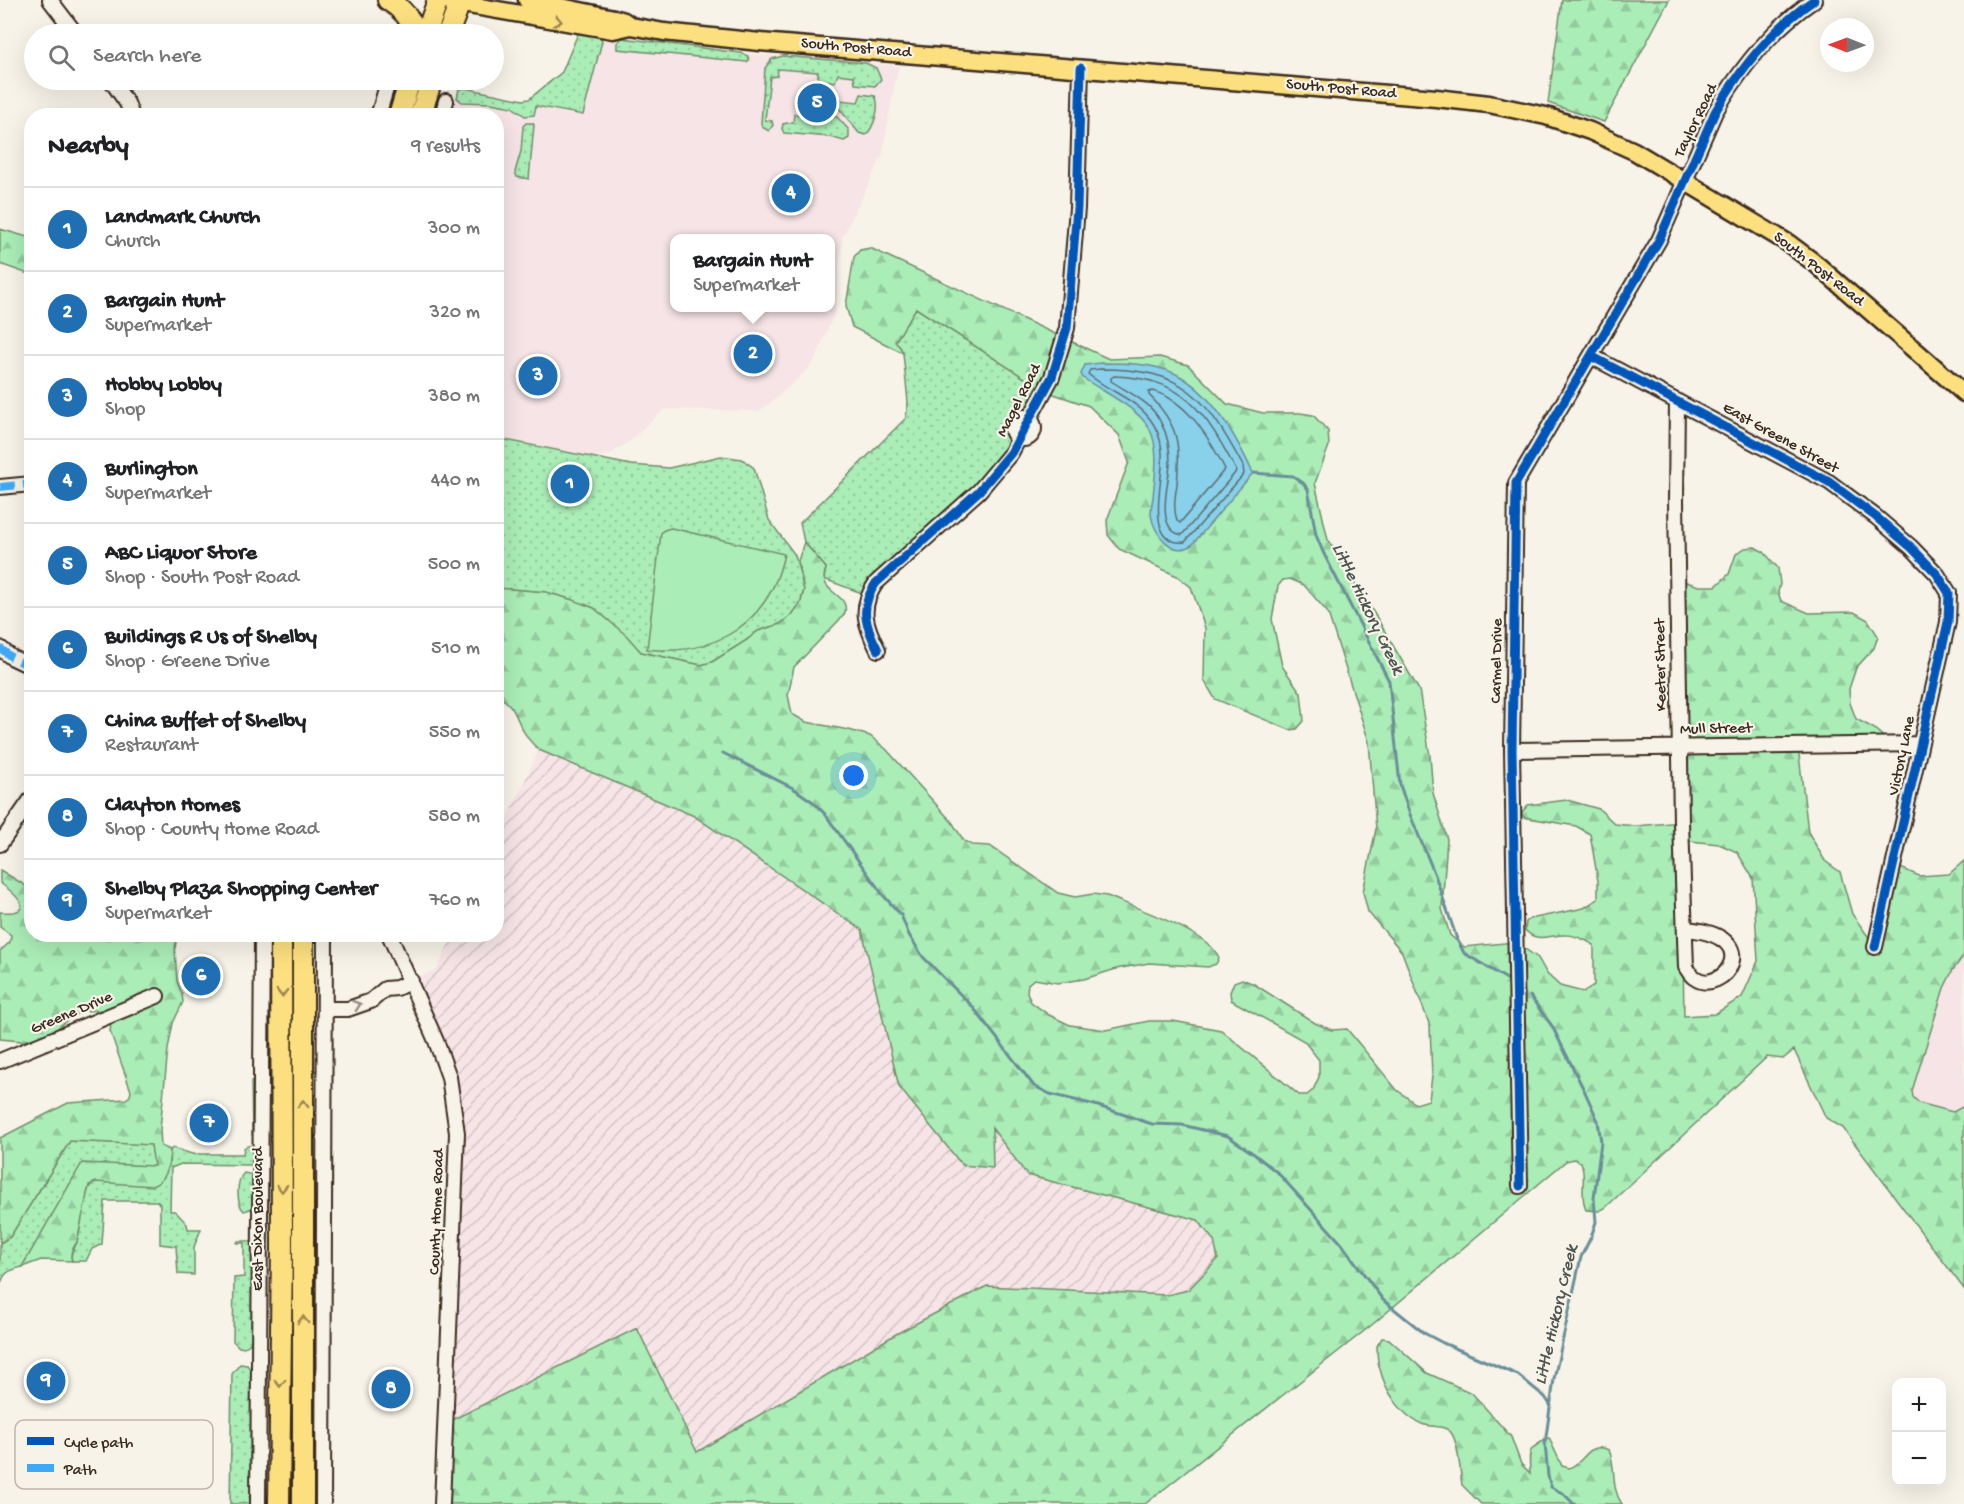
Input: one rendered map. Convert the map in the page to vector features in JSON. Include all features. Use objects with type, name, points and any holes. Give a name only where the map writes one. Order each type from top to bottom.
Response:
[{"type":"highway","points":[[388,0],[398,5],[412,24]]},
{"type":"highway","points":[[433,24],[450,1]]},
{"type":"highway","points":[[449,24],[450,1]]},
{"type":"highway","points":[[401,108],[407,90]]},
{"type":"highway","points":[[423,108],[429,90]]},
{"type":"highway","name":"East Dixon Boulevard","points":[[279,1504],[282,1245],[281,942]]},
{"type":"highway","points":[[295,942],[297,980],[303,993]]},
{"type":"highway","points":[[303,942],[303,1504]]},
{"type":"main road","name":"South Post Road","points":[[527,0],[614,18],[631,26]]},
{"type":"main road","name":"South Post Road","points":[[450,1],[613,30],[631,26],[714,38],[1436,98],[1512,108],[1546,116],[1597,134],[1634,151],[1788,243],[1816,264],[1964,393]]},
{"type":"street","points":[[50,0],[68,24]]},
{"type":"street","name":"Taylor Road","points":[[1686,180],[1714,112],[1738,74],[1777,30],[1814,0]]},
{"type":"street","name":"Magel Road","points":[[878,650],[868,630],[865,611],[867,595],[876,582],[979,491],[1011,453],[1052,377],[1067,328],[1077,208],[1081,68]]},
{"type":"street","points":[[118,90],[129,108]]},
{"type":"street","points":[[380,108],[386,90]]},
{"type":"street","points":[[444,108],[446,101]]},
{"type":"street","name":"Carmel Drive","points":[[1520,1186],[1512,750],[1516,483],[1659,240],[1686,180]]},
{"type":"street","name":"East Greene Street","points":[[1591,356],[1829,482],[1876,517],[1938,574]]},
{"type":"street","name":"Keeter Street","points":[[1677,401],[1675,464],[1685,929]]},
{"type":"street","points":[[0,487],[24,485]]},
{"type":"street","name":"Victory Lane","points":[[1875,947],[1948,622],[1950,606],[1947,587],[1938,574]]},
{"type":"street","points":[[0,648],[24,663]]},
{"type":"street","name":"Mull Street","points":[[1512,750],[1920,744]]},
{"type":"street","points":[[0,844],[24,810]]},
{"type":"street","name":"East Dixon Boulevard","points":[[258,1504],[262,942]]},
{"type":"street","points":[[323,1504],[325,942]]},
{"type":"street","name":"County Home Road","points":[[393,942],[436,1041],[454,1101],[457,1133],[442,1504]]},
{"type":"street","points":[[325,1009],[348,1009],[371,1000],[385,989],[397,988],[411,981]]},
{"type":"street","name":"Greene Drive","points":[[0,1062],[157,996]]},
{"type":"shaded area","points":[[577,34],[626,38],[745,54],[899,66],[882,156],[842,238],[835,311],[835,234],[670,234],[670,312],[835,312],[816,358],[808,369],[759,411],[664,409],[630,441],[609,455],[593,457],[504,438],[504,108],[452,108],[459,90],[473,90],[529,99],[562,72]]},
{"type":"shaded area","points":[[539,750],[694,816],[862,930],[899,1087],[991,1127],[1027,1175],[1198,1220],[1214,1241],[1218,1259],[1188,1290],[1167,1295],[987,1286],[896,1334],[697,1452],[446,1423],[454,1101],[411,981],[437,969],[450,942],[504,942],[504,826]]},
{"type":"shaded area","points":[[1964,955],[1964,1106],[1953,1112],[1918,1103],[1912,1091],[1944,988]]},
{"type":"green space","points":[[1562,0],[1669,0],[1604,122],[1548,103]]},
{"type":"green space","points":[[579,31],[600,35],[602,41],[583,115],[536,106],[534,115],[525,116],[512,107],[491,103],[462,102],[457,98],[459,90],[475,90],[523,100],[529,99],[562,72]]},
{"type":"green space","points":[[622,38],[741,53],[748,56],[749,60],[747,62],[617,49],[617,43]]},
{"type":"green space","points":[[783,56],[866,63],[876,68],[881,79],[875,86],[855,84],[854,76],[838,74],[835,82],[818,79],[818,72],[778,69],[777,76],[770,77],[765,120],[772,121],[773,125],[769,131],[762,127],[761,123],[765,68],[772,59]]},
{"type":"green space","points":[[861,94],[875,96],[877,100],[876,116],[866,135],[859,133],[838,107],[839,100],[858,102]]},
{"type":"green space","points":[[794,114],[837,117],[849,130],[849,138],[844,141],[830,137],[784,133],[783,124],[793,122]]},
{"type":"green space","points":[[526,123],[534,125],[529,179],[517,177],[515,172],[521,151],[523,126]]},
{"type":"green space","points":[[0,229],[24,236],[24,273],[0,264]]},
{"type":"green space","points":[[870,248],[1109,359],[1160,357],[1188,365],[1227,404],[1263,413],[1313,415],[1328,431],[1329,446],[1315,483],[1328,540],[1419,690],[1430,756],[1433,793],[1447,839],[1442,909],[1450,935],[1464,947],[1515,942],[1538,958],[1547,974],[1560,986],[1583,992],[1594,985],[1594,945],[1570,935],[1534,937],[1525,930],[1526,922],[1530,919],[1584,908],[1598,899],[1598,881],[1590,834],[1576,826],[1523,817],[1522,812],[1528,805],[1567,800],[1599,809],[1615,824],[1636,826],[1681,822],[1684,1016],[1715,1014],[1742,997],[1758,961],[1753,878],[1737,852],[1719,844],[1690,841],[1685,832],[1677,579],[1699,586],[1716,586],[1729,574],[1736,554],[1745,548],[1755,547],[1764,552],[1778,568],[1780,584],[1778,592],[1781,601],[1809,613],[1854,612],[1868,620],[1878,636],[1874,648],[1856,668],[1849,689],[1850,703],[1856,719],[1873,728],[1892,744],[1798,746],[1808,832],[1825,861],[1840,872],[1852,914],[1875,946],[1894,865],[1919,876],[1949,874],[1964,861],[1964,955],[1944,988],[1912,1091],[1913,1097],[1919,1103],[1953,1112],[1964,1106],[1964,1289],[1843,1128],[1826,1118],[1794,1050],[1783,1059],[1767,1057],[1605,1208],[1599,1211],[1586,1210],[1581,1162],[1573,1159],[1566,1161],[1373,1324],[1145,1504],[442,1504],[446,1423],[637,1328],[697,1452],[896,1334],[987,1286],[1167,1295],[1188,1290],[1218,1259],[1214,1241],[1198,1220],[1027,1175],[992,1128],[993,1168],[962,1165],[899,1087],[862,930],[694,816],[539,750],[529,739],[512,708],[504,700],[504,589],[546,592],[594,608],[627,636],[641,652],[701,665],[712,662],[758,631],[780,624],[792,615],[801,602],[804,590],[798,561],[804,542],[826,568],[825,583],[841,599],[845,609],[844,615],[794,667],[788,695],[792,714],[806,722],[870,736],[886,749],[952,822],[964,841],[972,845],[990,846],[1058,893],[1075,897],[1093,894],[1107,896],[1170,922],[1202,939],[1219,958],[1216,964],[1208,967],[1149,963],[1058,983],[1034,979],[1028,984],[1027,992],[1031,1002],[1049,1015],[1070,1025],[1106,1030],[1149,1021],[1173,1021],[1221,1030],[1299,1095],[1307,1095],[1313,1090],[1319,1077],[1319,1060],[1304,1041],[1231,1000],[1230,992],[1234,982],[1242,979],[1254,984],[1315,1023],[1332,1030],[1347,1029],[1397,1090],[1416,1104],[1429,1100],[1432,1076],[1430,1026],[1402,952],[1368,912],[1363,892],[1376,829],[1369,742],[1328,613],[1304,585],[1290,579],[1283,580],[1278,586],[1272,619],[1282,666],[1301,693],[1304,721],[1297,729],[1290,730],[1215,699],[1204,680],[1205,628],[1191,587],[1177,576],[1119,549],[1108,535],[1107,520],[1129,462],[1119,435],[1089,406],[1045,391],[916,308],[895,342],[903,353],[852,327],[846,306],[854,257],[860,250]]},
{"type":"green space","points":[[916,308],[1045,391],[1011,453],[867,595],[824,579],[826,568],[804,542],[800,523],[906,418],[908,402],[903,353],[894,342]]},
{"type":"green space","points":[[504,440],[631,465],[669,468],[721,456],[742,459],[754,468],[769,520],[795,555],[804,590],[801,602],[792,615],[780,624],[758,631],[712,662],[701,665],[641,652],[594,608],[546,592],[504,589]]},
{"type":"green space","points":[[671,528],[784,554],[777,578],[766,599],[753,616],[736,630],[696,647],[672,650],[647,649],[661,533]]},
{"type":"green space","points":[[0,870],[24,885],[24,942],[176,942],[177,981],[183,1002],[173,1023],[168,1049],[160,1129],[161,1146],[170,1150],[168,1167],[161,1180],[152,1186],[96,1182],[89,1185],[77,1242],[71,1253],[72,1261],[41,1260],[22,1267],[82,1163],[154,1166],[151,1145],[70,1141],[10,1237],[0,1243],[0,1138],[68,1103],[126,1099],[130,1096],[131,1091],[110,1031],[112,1018],[108,1010],[83,1011],[71,1017],[48,1036],[21,1041],[0,1039],[0,951],[10,942],[11,935],[0,927],[0,912],[19,910],[21,903],[0,883]]},
{"type":"green space","points":[[253,1080],[255,1132],[252,1134],[251,1081]]},
{"type":"green space","points":[[70,1141],[151,1144],[155,1166],[82,1164],[22,1267],[7,1273],[0,1286],[0,1243],[10,1237]]},
{"type":"green space","points":[[247,1146],[255,1150],[252,1165],[181,1164],[171,1168],[170,1211],[175,1211],[187,1224],[188,1229],[201,1229],[194,1247],[194,1275],[178,1274],[176,1246],[160,1244],[160,1205],[157,1201],[105,1201],[102,1244],[92,1249],[86,1261],[72,1261],[71,1255],[78,1239],[84,1201],[93,1183],[169,1166],[170,1150],[173,1148],[192,1154],[243,1154]]},
{"type":"green space","points":[[244,1173],[254,1175],[254,1208],[244,1211],[241,1208],[238,1192],[241,1176]]},
{"type":"green space","points":[[238,1241],[250,1241],[253,1245],[253,1339],[247,1346],[241,1347],[233,1341],[234,1278],[244,1277],[244,1243],[237,1243]]},
{"type":"green space","points":[[1382,1338],[1389,1339],[1427,1373],[1472,1393],[1511,1437],[1521,1464],[1530,1473],[1531,1451],[1549,1438],[1562,1466],[1569,1468],[1591,1450],[1602,1448],[1609,1450],[1616,1491],[1622,1504],[1481,1504],[1462,1485],[1458,1452],[1452,1434],[1446,1429],[1414,1420],[1401,1409],[1390,1394],[1382,1377],[1378,1360],[1377,1346]]},
{"type":"green space","points":[[240,1364],[247,1365],[254,1374],[254,1504],[230,1504],[232,1374]]},
{"type":"water","points":[[1101,363],[1147,365],[1174,373],[1188,381],[1211,403],[1231,430],[1253,473],[1192,545],[1185,548],[1171,546],[1165,542],[1156,529],[1151,515],[1155,480],[1155,444],[1144,420],[1119,400],[1083,378],[1081,374],[1085,365]]},
{"type":"waterway","name":"Little Hickory Creek","points":[[1253,473],[1293,476],[1308,489],[1316,535],[1323,552],[1389,681],[1400,785],[1457,939],[1464,953],[1510,981]]},
{"type":"waterway","points":[[723,753],[793,788],[825,814],[883,895],[901,915],[909,935],[923,957],[972,1006],[1034,1086],[1050,1094],[1095,1105],[1152,1124],[1182,1125],[1228,1136],[1278,1173],[1341,1243],[1383,1300],[1424,1333],[1518,1375],[1545,1397],[1551,1406]]},
{"type":"waterway","name":"Little Hickory Creek","points":[[1530,996],[1552,1026],[1585,1092],[1598,1121],[1601,1142],[1594,1198],[1596,1222],[1581,1257],[1554,1379],[1545,1444],[1551,1487],[1564,1494],[1574,1504]]},
{"type":"marked path","points":[[0,487],[24,485]]},
{"type":"marked path","points":[[0,648],[24,663]]},
{"type":"cycle path","points":[[1520,1186],[1512,750],[1516,483],[1659,240],[1715,112],[1758,50],[1785,23],[1814,0]]},
{"type":"cycle path","points":[[878,650],[866,616],[867,600],[876,583],[979,491],[1011,453],[1052,377],[1067,328],[1077,208],[1081,68]]},
{"type":"cycle path","points":[[1591,356],[1829,482],[1911,547],[1937,574],[1949,593],[1948,622],[1875,947]]},
{"type":"place","name":"ABC Liquor Store","points":[[817,103]]},
{"type":"place","name":"Burlington","points":[[791,193]]},
{"type":"place","name":"Bargain Hunt","points":[[753,354]]},
{"type":"place","name":"Hobby Lobby","points":[[538,376]]},
{"type":"place","name":"Landmark Church","points":[[570,484]]},
{"type":"place","name":"Buildings R Us of Shelby","points":[[201,976]]},
{"type":"place","name":"China Buffet of Shelby","points":[[209,1123]]},
{"type":"place","name":"Shelby Plaza Shopping Center","points":[[46,1381]]},
{"type":"place","name":"Clayton Homes","points":[[391,1389]]}]
